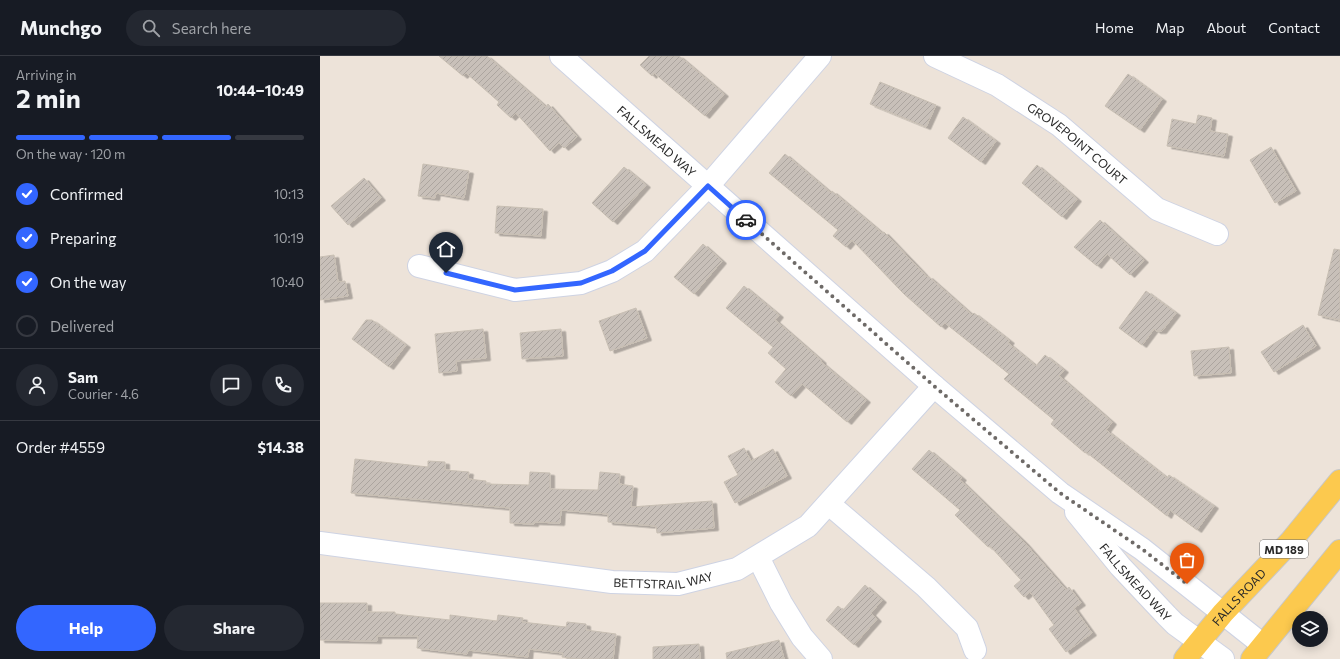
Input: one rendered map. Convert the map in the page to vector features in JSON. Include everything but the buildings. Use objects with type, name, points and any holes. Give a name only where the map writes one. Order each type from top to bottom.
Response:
[{"type":"main road","name":"FALLS ROAD","points":[[1185,659],[1224,613],[1291,541],[1340,481]]},
{"type":"main road","points":[[1258,652],[1340,551]]},
{"type":"street","name":"FALLSMEAD WAY","points":[[560,56],[934,386],[1060,493],[1142,549],[1224,613],[1258,652]]},
{"type":"street","points":[[419,266],[515,290],[581,283],[612,271],[645,251],[708,186],[820,56]]},
{"type":"street","name":"GROVEPOINT COURT","points":[[935,56],[997,85],[1059,125],[1157,210],[1217,234]]},
{"type":"street","name":"BETTSTRAIL WAY","points":[[320,542],[612,582],[678,584],[737,569],[808,526],[934,386]]},
{"type":"street","name":"FALLSMEAD WAY","points":[[1060,493],[1125,571],[1175,624],[1223,659]]},
{"type":"street","points":[[829,504],[926,587],[967,628],[975,650]]},
{"type":"street","points":[[758,557],[781,602],[802,637],[821,659]]},
{"type":"way so far","points":[[746,220],[934,386],[1060,493],[1142,549],[1187,584]]},
{"type":"route","points":[[446,273],[515,290],[581,283],[612,271],[645,251],[708,186],[746,220]]}]
